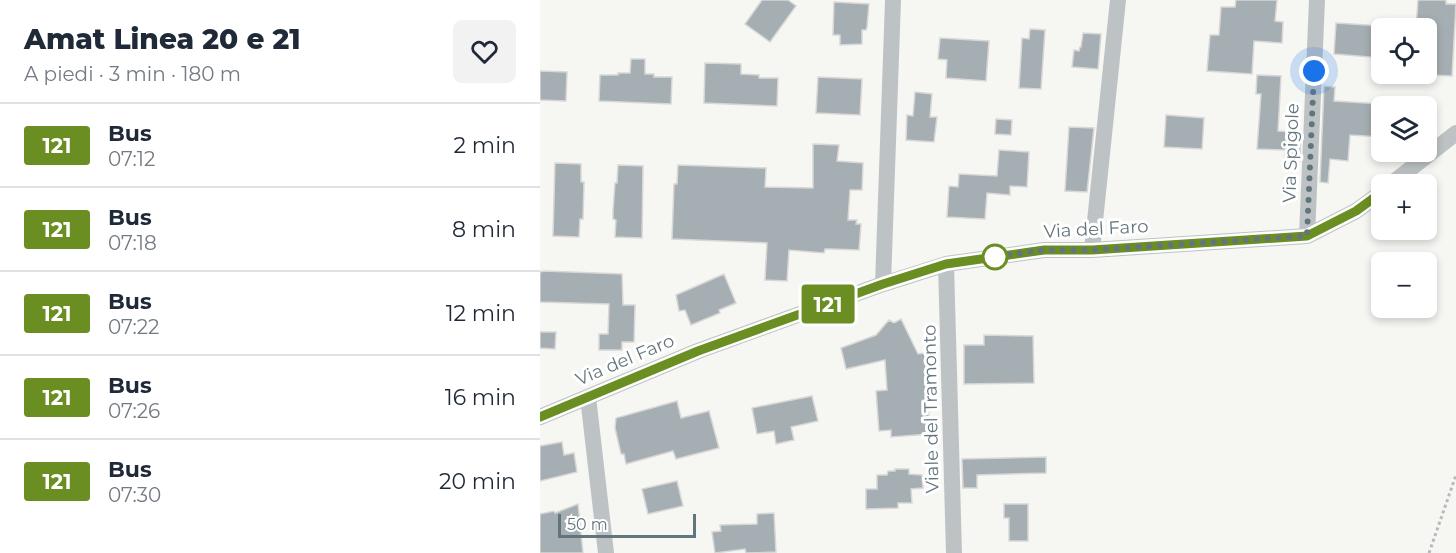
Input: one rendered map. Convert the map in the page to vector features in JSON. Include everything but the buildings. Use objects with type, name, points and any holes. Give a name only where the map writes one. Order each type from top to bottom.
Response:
[{"type":"street","points":[[883,284],[893,0]]},
{"type":"street","points":[[1092,250],[1118,0]]},
{"type":"street","name":"Via Spigole","points":[[1307,236],[1317,0]]},
{"type":"street","points":[[1404,174],[1456,132]]},
{"type":"street","name":"Via del Faro","points":[[540,417],[698,351],[883,284],[946,264],[1044,250],[1092,250],[1307,236],[1356,211],[1371,200]]},
{"type":"street","name":"Viale del Tramonto","points":[[946,264],[954,553]]},
{"type":"street","points":[[588,397],[606,553]]},
{"type":"path","points":[[1429,553],[1456,475]]},
{"type":"bus line","name":"121","points":[[540,417],[698,351],[883,284],[946,264],[1044,250],[1092,250],[1307,236],[1356,211],[1371,200]]},
{"type":"route","points":[[995,257],[986,258],[1044,250],[1092,250],[1307,236],[1314,71]]}]
